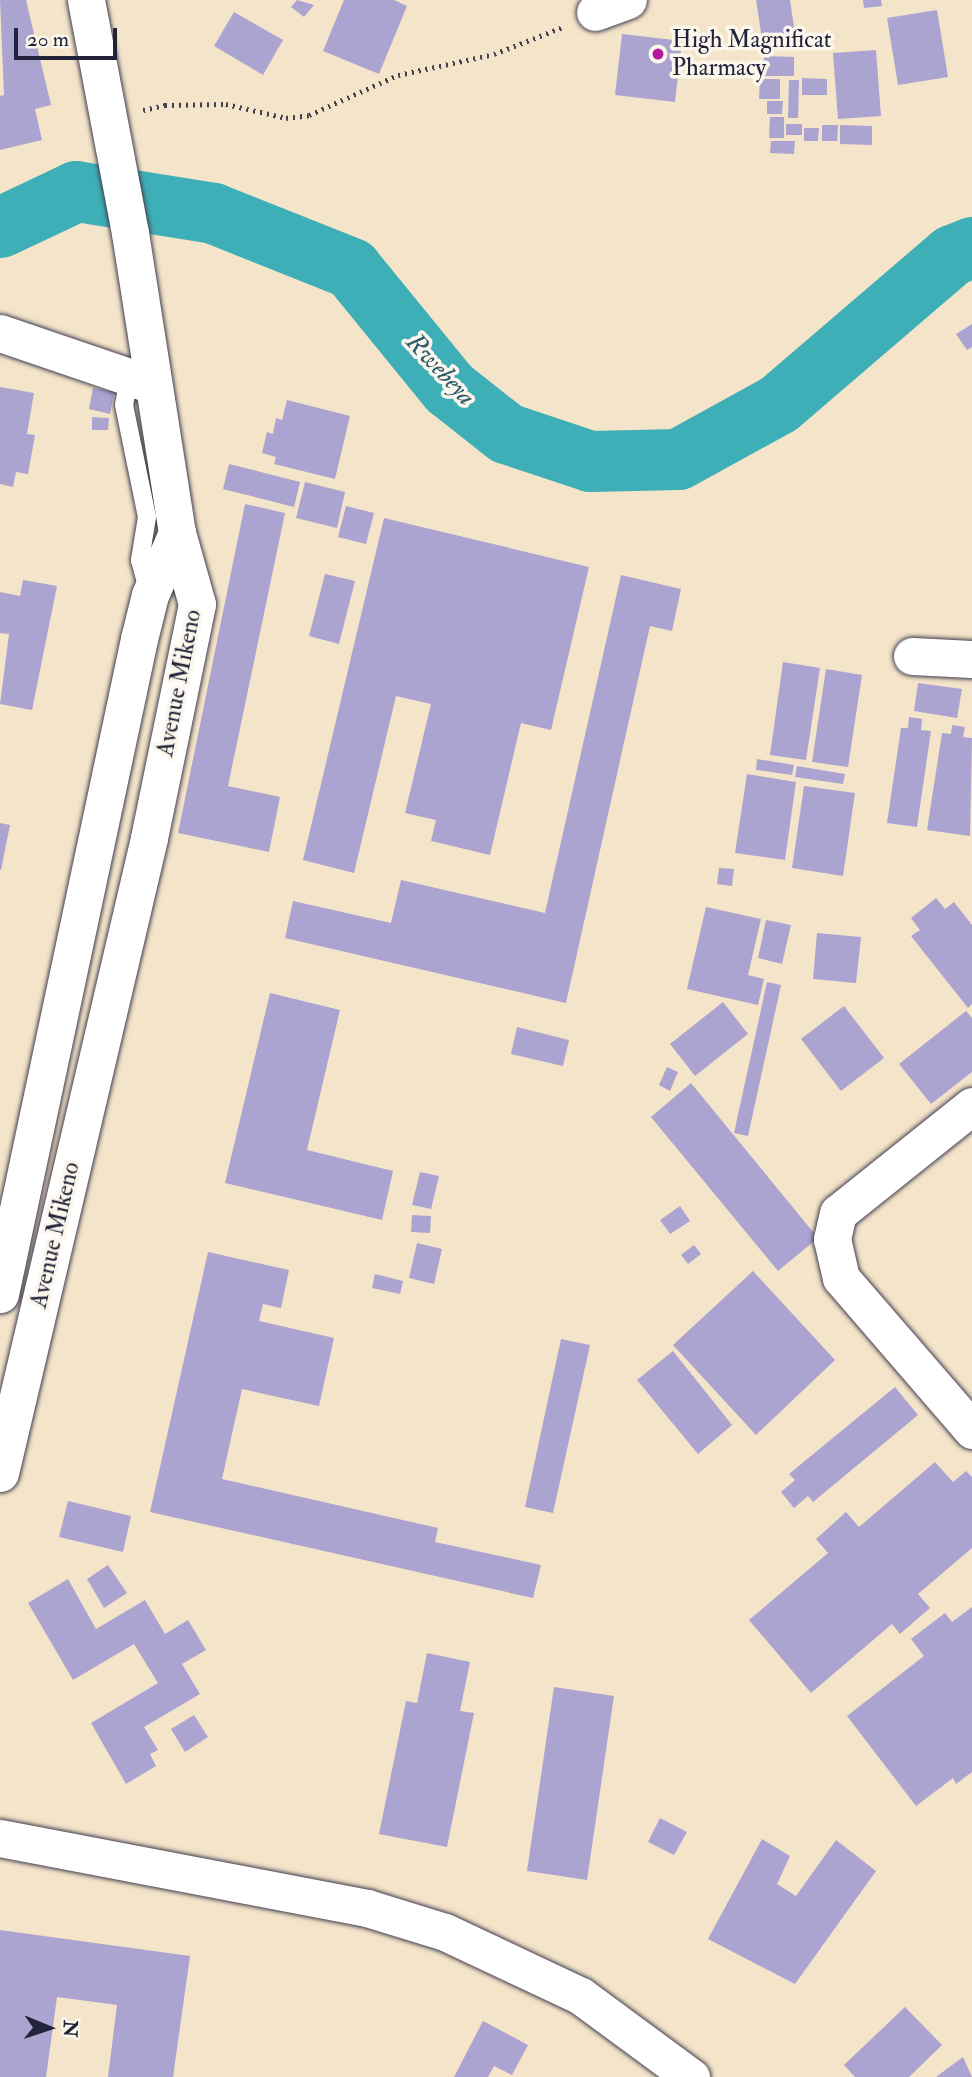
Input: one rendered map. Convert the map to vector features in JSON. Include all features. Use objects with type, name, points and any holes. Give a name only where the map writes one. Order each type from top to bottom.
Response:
[{"type":"street","points":[[86,0],[130,233],[141,381],[177,533]]},
{"type":"street","points":[[0,333],[141,381]]},
{"type":"street","name":"Avenue Mikeno","points":[[0,1294],[150,595],[177,533]]},
{"type":"street","name":"Avenue Mikeno","points":[[0,1473],[149,838],[191,636],[197,604],[177,533]]},
{"type":"street","points":[[912,656],[972,659]]},
{"type":"street","points":[[972,1106],[838,1213],[832,1239],[841,1278],[972,1430]]},
{"type":"street","points":[[0,1838],[367,1908],[445,1932],[581,1996],[691,2077]]},
{"type":"lane","points":[[141,381],[124,405],[134,437],[147,517],[140,560],[150,595]]},
{"type":"path","points":[[108,119],[165,105],[226,104],[286,118],[309,115],[398,75],[495,54],[611,6]]},
{"type":"building","points":[[0,0],[26,0],[51,105],[35,109],[42,140],[0,150],[0,96],[4,95]]},
{"type":"building","points":[[297,0],[314,5],[304,17],[291,7]]},
{"type":"building","points":[[344,0],[394,0],[407,6],[379,74],[323,51]]},
{"type":"building","points":[[756,0],[790,0],[797,47],[764,52]]},
{"type":"building","points":[[863,0],[881,0],[882,6],[864,8]]},
{"type":"building","points":[[937,10],[948,77],[898,85],[887,18]]},
{"type":"building","points":[[234,12],[283,40],[263,75],[214,46]]},
{"type":"building","points":[[622,34],[682,41],[675,102],[615,95]]},
{"type":"building","points":[[876,50],[881,116],[838,119],[833,53]]},
{"type":"building","points":[[764,56],[794,57],[794,76],[763,76]]},
{"type":"building","points":[[802,78],[827,79],[827,95],[802,95]]},
{"type":"building","points":[[760,79],[780,79],[780,99],[759,99]]},
{"type":"building","points":[[789,80],[799,80],[798,118],[788,118]]},
{"type":"building","points":[[767,101],[783,101],[782,114],[767,114]]},
{"type":"building","points":[[770,117],[784,117],[784,138],[769,138]]},
{"type":"building","points":[[786,124],[802,124],[802,135],[786,135]]},
{"type":"building","points":[[822,125],[838,125],[837,141],[822,141]]},
{"type":"building","points":[[840,125],[872,126],[872,145],[840,144]]},
{"type":"building","points":[[804,128],[819,128],[818,141],[804,141]]},
{"type":"building","points":[[771,141],[795,141],[794,154],[770,153]]},
{"type":"building","points":[[972,324],[972,347],[967,350],[956,334]]},
{"type":"building","points":[[0,387],[34,393],[27,434],[35,435],[28,474],[16,472],[13,487],[0,484]]},
{"type":"building","points":[[93,388],[114,392],[110,414],[89,409]]},
{"type":"building","points":[[287,400],[350,416],[335,479],[274,464],[276,457],[262,453],[267,432],[273,434],[276,418],[282,420]]},
{"type":"building","points":[[92,417],[109,418],[108,430],[92,430]]},
{"type":"building","points":[[229,464],[300,482],[294,507],[223,489]]},
{"type":"building","points":[[305,482],[345,492],[337,528],[296,518]]},
{"type":"building","points":[[245,504],[285,513],[228,786],[280,797],[269,852],[178,833]]},
{"type":"building","points":[[346,506],[374,513],[366,544],[338,537]]},
{"type":"building","points":[[384,518],[589,567],[551,730],[521,723],[490,855],[431,841],[436,820],[405,813],[431,704],[396,696],[354,873],[303,860]]},
{"type":"building","points":[[325,574],[355,581],[339,644],[309,636]]},
{"type":"building","points":[[621,575],[681,589],[672,631],[650,626],[566,1003],[285,938],[293,901],[391,923],[401,880],[545,913]]},
{"type":"building","points":[[23,580],[57,586],[32,710],[0,704],[9,634],[0,633],[0,592],[20,596]]},
{"type":"building","points":[[783,662],[820,668],[806,760],[770,755]]},
{"type":"building","points":[[826,669],[862,675],[848,767],[812,762]]},
{"type":"building","points":[[918,683],[962,689],[957,718],[914,711]]},
{"type":"building","points":[[909,717],[922,719],[921,730],[931,731],[917,827],[887,823],[901,728],[908,728]]},
{"type":"building","points":[[952,725],[965,727],[963,737],[972,738],[970,836],[927,830],[942,733],[951,734]]},
{"type":"building","points":[[757,759],[794,765],[792,775],[756,770]]},
{"type":"building","points":[[797,766],[845,774],[843,784],[795,777]]},
{"type":"building","points":[[747,774],[796,782],[785,860],[735,853]]},
{"type":"building","points":[[804,786],[855,793],[843,876],[792,868]]},
{"type":"building","points":[[0,823],[10,825],[1,870],[0,870]]},
{"type":"building","points":[[719,868],[734,869],[732,886],[717,884]]},
{"type":"building","points":[[936,898],[945,909],[954,902],[972,925],[972,1004],[968,1008],[911,936],[920,930],[911,918]]},
{"type":"building","points":[[706,907],[761,919],[748,975],[764,979],[758,1005],[687,989]]},
{"type":"building","points":[[766,920],[791,925],[782,964],[758,958]]},
{"type":"building","points":[[817,933],[861,937],[856,983],[813,979]]},
{"type":"building","points":[[767,982],[781,985],[748,1136],[734,1133]]},
{"type":"building","points":[[270,993],[340,1010],[307,1150],[393,1171],[382,1220],[225,1183]]},
{"type":"building","points":[[723,1002],[748,1034],[695,1076],[670,1044]]},
{"type":"building","points":[[844,1006],[884,1058],[841,1091],[801,1039]]},
{"type":"building","points":[[966,1011],[972,1018],[972,1072],[931,1104],[899,1064]]},
{"type":"building","points":[[517,1027],[569,1040],[563,1066],[511,1054]]},
{"type":"building","points":[[667,1067],[678,1072],[670,1091],[659,1085]]},
{"type":"building","points":[[691,1083],[818,1238],[778,1271],[651,1117]]},
{"type":"building","points":[[420,1172],[439,1176],[431,1209],[412,1205]]},
{"type":"building","points":[[680,1206],[690,1221],[670,1234],[660,1220]]},
{"type":"building","points":[[412,1215],[431,1216],[430,1233],[411,1232]]},
{"type":"building","points":[[417,1243],[442,1249],[434,1284],[409,1278]]},
{"type":"building","points":[[694,1245],[701,1254],[688,1264],[681,1255]]},
{"type":"building","points":[[208,1252],[289,1270],[281,1308],[263,1304],[259,1321],[334,1338],[319,1406],[242,1389],[222,1479],[438,1528],[435,1542],[541,1565],[533,1598],[150,1512]]},
{"type":"building","points":[[753,1271],[835,1360],[756,1435],[673,1345]]},
{"type":"building","points":[[375,1274],[403,1281],[400,1294],[372,1288]]},
{"type":"building","points":[[561,1339],[590,1345],[553,1513],[525,1507]]},
{"type":"building","points":[[673,1351],[732,1425],[698,1454],[637,1380]]},
{"type":"building","points":[[895,1387],[918,1415],[813,1502],[808,1496],[794,1508],[781,1492],[795,1480],[789,1474]]},
{"type":"building","points":[[935,1462],[953,1482],[966,1471],[972,1477],[972,1548],[918,1594],[930,1608],[900,1634],[892,1624],[811,1693],[749,1620],[828,1553],[816,1539],[846,1512],[859,1527]]},
{"type":"building","points":[[68,1501],[131,1516],[123,1552],[59,1537]]},
{"type":"building","points":[[108,1565],[127,1593],[104,1608],[87,1579]]},
{"type":"building","points":[[68,1579],[96,1629],[145,1600],[165,1634],[188,1620],[206,1650],[182,1664],[200,1694],[144,1727],[158,1750],[150,1754],[156,1766],[126,1784],[91,1723],[158,1683],[134,1644],[73,1680],[28,1603]]},
{"type":"building","points":[[972,1607],[972,1772],[956,1784],[953,1778],[916,1806],[847,1716],[924,1656],[911,1639],[945,1613],[952,1622]]},
{"type":"building","points":[[427,1653],[470,1662],[460,1711],[474,1713],[447,1847],[379,1834],[406,1701],[417,1703]]},
{"type":"building","points":[[554,1687],[614,1696],[587,1880],[527,1871]]},
{"type":"building","points":[[194,1715],[208,1737],[185,1752],[171,1729]]},
{"type":"building","points":[[660,1818],[687,1832],[674,1855],[648,1842]]},
{"type":"building","points":[[762,1839],[790,1856],[777,1884],[796,1896],[836,1840],[876,1871],[795,1984],[708,1939]]},
{"type":"building","points":[[0,1930],[190,1956],[173,2077],[108,2077],[117,2005],[57,1997],[46,2077],[0,2077]]},
{"type":"building","points":[[905,2007],[942,2045],[909,2077],[855,2077],[844,2065]]},
{"type":"building","points":[[483,2021],[528,2045],[512,2075],[494,2066],[488,2077],[454,2077]]},
{"type":"building","points":[[963,2057],[972,2077],[936,2077]]},
{"type":"waterway","name":"Rwebeya","points":[[0,227],[76,191],[213,213],[351,268],[449,388],[506,433],[590,461],[678,459],[778,404],[952,255],[972,247]]},
{"type":"place","name":"High Magnificat Pharmacy","points":[[658,54]]}]
